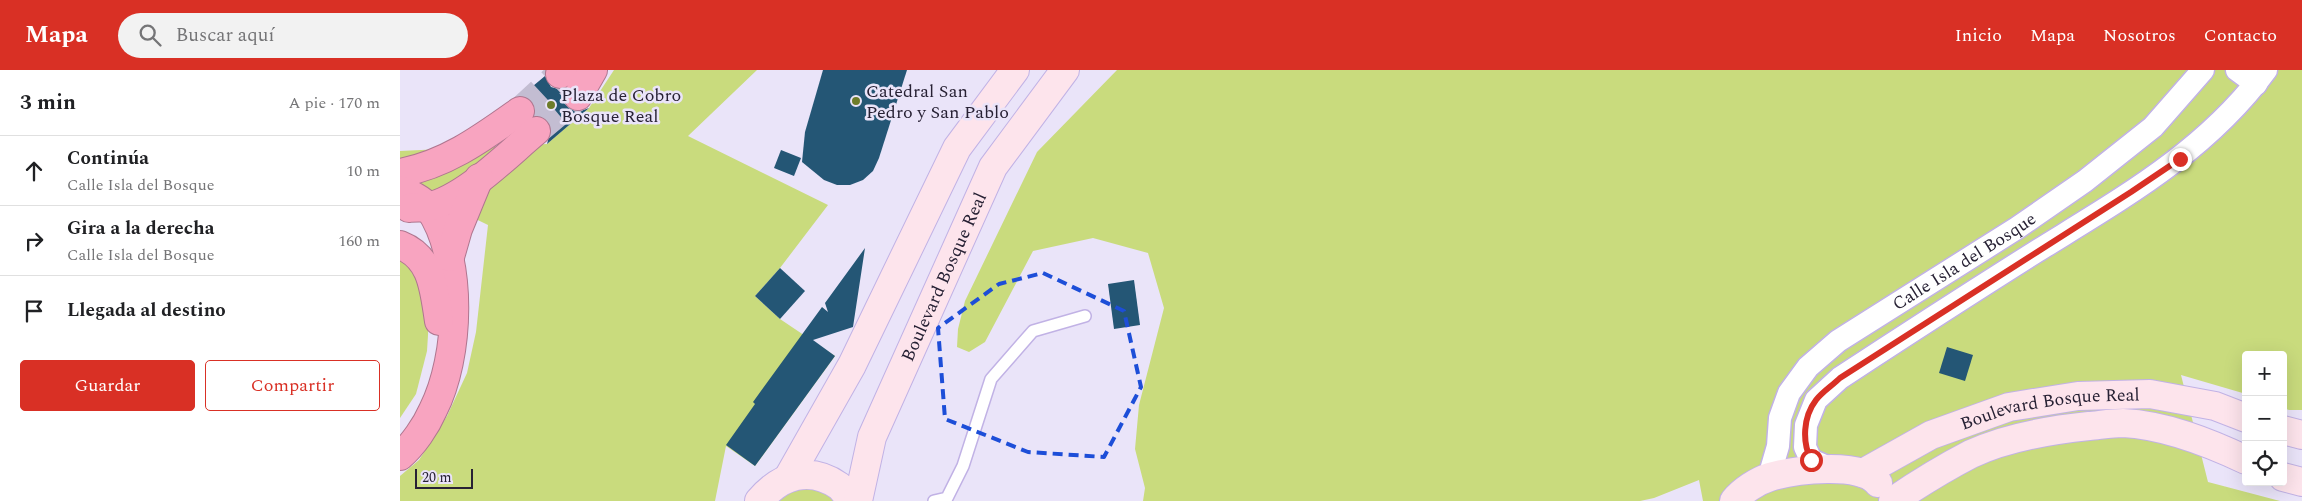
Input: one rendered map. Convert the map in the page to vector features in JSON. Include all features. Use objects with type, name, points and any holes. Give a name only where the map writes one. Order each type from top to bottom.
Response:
[{"type":"highway","points":[[578,96],[593,70]]},
{"type":"highway","points":[[400,172],[440,162],[528,121],[480,178],[458,228],[450,257]]},
{"type":"highway","points":[[400,208],[428,207],[445,201],[480,178]]},
{"type":"highway","points":[[400,190],[411,194],[428,207],[439,227],[450,257],[453,323],[450,358],[433,410],[407,450],[400,456]]},
{"type":"highway","points":[[400,245],[410,249],[422,261],[432,277],[440,328],[438,366],[422,403],[400,435]]},
{"type":"main road","points":[[788,478],[852,365],[957,148],[1015,70]]},
{"type":"main road","name":"Boulevard Bosque Real","points":[[858,501],[872,436],[992,168],[1065,70]]},
{"type":"main road","name":"Boulevard Bosque Real","points":[[1863,473],[1931,435],[2009,407],[2078,396],[2150,394],[2215,406],[2242,416]]},
{"type":"main road","name":"Boulevard Bosque Real","points":[[1893,501],[1921,482],[1972,454],[2017,438],[2057,429],[2123,423],[2168,431],[2218,447],[2242,458]]},
{"type":"main road","points":[[2287,431],[2302,434]]},
{"type":"main road","points":[[1734,501],[1751,486],[1769,478],[1813,469],[1863,473],[1874,477],[1881,488],[1882,501]]},
{"type":"main road","points":[[759,501],[771,487],[788,478],[814,475],[840,486],[851,501]]},
{"type":"main road","points":[[2287,478],[2302,482]]},
{"type":"street","name":"Calle Isla del Bosque","points":[[1769,478],[1778,446],[1780,418],[1789,393],[1808,366],[1838,341],[2017,228],[2085,182],[2153,126],[2203,70]]},
{"type":"street","name":"Calle Isla del Bosque","points":[[1834,470],[1811,460],[1805,447],[1806,425],[1816,400],[1840,378],[2180,159],[2217,127],[2261,77],[2237,70]]},
{"type":"lane","points":[[934,501],[947,498],[963,466],[991,379],[1033,331],[1085,316]]},
{"type":"highlighted area","points":[[1043,273],[1124,311],[1141,387],[1104,457],[1028,452],[945,419],[938,328],[999,284]]},
{"type":"green space","points":[[614,70],[757,70],[688,136],[828,205],[780,268],[755,296],[780,319],[835,356],[755,466],[726,446],[715,501],[400,501],[400,476],[419,460],[447,416],[467,373],[476,332],[488,225],[400,182],[400,151],[547,144],[589,108]]},
{"type":"green space","points":[[1117,70],[2302,70],[2302,410],[2287,409],[2287,351],[2242,351],[2242,393],[2181,375],[2208,482],[2280,501],[1703,501],[1699,480],[1654,498],[1640,501],[1143,501],[1145,488],[1135,449],[1139,405],[1164,308],[1148,253],[1093,238],[1033,251],[985,342],[969,352],[957,347],[958,329],[965,301],[1037,152]]},
{"type":"green space","points":[[400,255],[407,258],[429,307],[427,351],[416,394],[400,418]]},
{"type":"green space","points":[[813,485],[839,501],[772,501],[777,495]]},
{"type":"building","name":"Catedral San Pedro y San Pablo","points":[[823,70],[907,70],[879,158],[873,171],[863,180],[850,185],[837,185],[824,180],[802,162],[805,132]]},
{"type":"building","points":[[545,76],[551,87],[564,89],[562,96],[564,103],[570,109],[578,112],[589,108],[547,144],[551,129],[548,121],[542,116],[535,116],[533,102],[527,97],[521,96]]},
{"type":"building","points":[[781,150],[801,158],[794,176],[774,168]]},
{"type":"building","points":[[865,248],[853,327],[813,340],[835,356],[755,466],[726,445],[755,404],[753,402],[822,307],[828,312],[825,303]]},
{"type":"building","points":[[780,268],[805,291],[780,319],[755,296]]},
{"type":"building","points":[[1134,280],[1140,325],[1114,329],[1108,284]]},
{"type":"building","points":[[1947,347],[1973,355],[1965,381],[1939,373]]},
{"type":"tunnel","points":[[520,111],[560,74]]},
{"type":"tunnel","points":[[536,131],[578,96]]},
{"type":"place","name":"Catedral San Pedro y San Pablo","points":[[856,101]]},
{"type":"place","name":"Plaza de Cobro Bosque Real","points":[[551,105]]},
{"type":"route","points":[[1811,460],[1805,447],[1806,425],[1816,400],[1840,378],[2180,159]]}]
